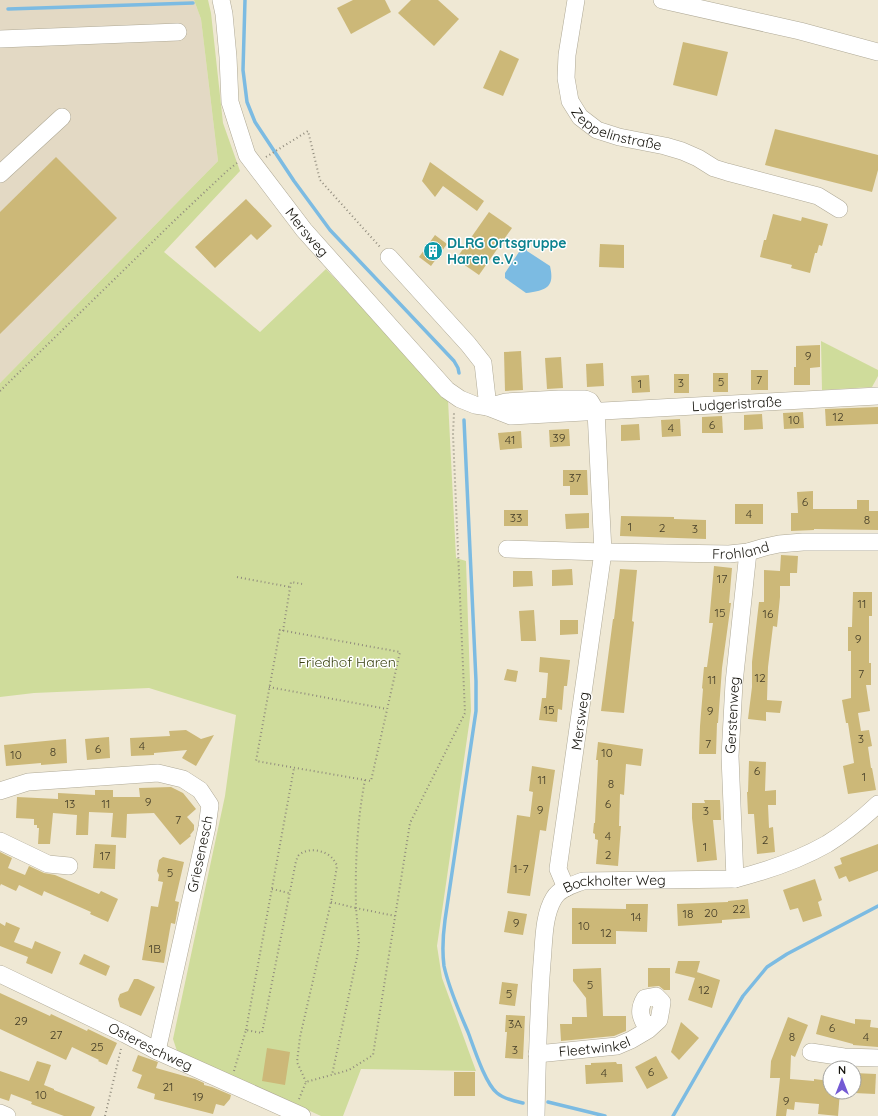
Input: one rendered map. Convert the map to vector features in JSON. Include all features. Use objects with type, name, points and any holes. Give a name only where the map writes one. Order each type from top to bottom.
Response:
[{"type":"street","name":"Mersweg","points":[[221,0],[224,14],[228,57],[230,102],[247,155],[304,230],[447,390],[459,398],[475,405],[488,407],[511,416],[596,411],[603,552],[558,869],[566,888]]},
{"type":"street","name":"Zeppelinstraße","points":[[576,0],[567,55],[566,78],[570,101],[580,117],[597,130],[619,137],[682,151],[698,158],[714,168],[818,196],[839,209]]},
{"type":"street","points":[[662,0],[800,31],[878,52]]},
{"type":"street","points":[[0,39],[178,32]]},
{"type":"street","points":[[0,174],[62,117]]},
{"type":"street","points":[[389,257],[468,344],[483,363],[488,407]]},
{"type":"street","name":"Ludgeristraße","points":[[596,411],[878,396]]},
{"type":"street","name":"Frohland","points":[[603,552],[729,554],[748,552],[772,545],[797,543],[878,542]]},
{"type":"street","points":[[507,549],[603,552]]},
{"type":"street","name":"Gerstenweg","points":[[735,879],[730,764],[734,683],[748,552]]},
{"type":"street","name":"Griesenesch","points":[[0,791],[28,782],[158,773],[183,779],[200,790],[210,805],[207,827],[157,1051]]},
{"type":"street","name":"Bockholter Weg","points":[[536,1116],[537,1054],[544,939],[548,910],[555,896],[566,888],[583,881],[735,879],[757,874],[797,859],[827,844],[850,828],[878,804]]},
{"type":"street","points":[[0,841],[48,864],[69,866]]},
{"type":"street","name":"Ostereschweg","points":[[0,974],[157,1051],[298,1114]]},
{"type":"street","name":"Fleetwinkel","points":[[537,1054],[618,1046],[648,1030]]},
{"type":"street","points":[[811,1052],[844,1057],[878,1058]]},
{"type":"street","points":[[0,1113],[7,1116]]},
{"type":"path","points":[[270,154],[308,131],[320,180],[389,257]]},
{"type":"path","points":[[0,391],[175,220],[227,171],[247,155]]},
{"type":"path","points":[[306,1082],[349,1070],[373,1055],[410,822],[465,713],[453,434],[454,415],[459,398]]},
{"type":"path","points":[[237,577],[290,587]]},
{"type":"path","points":[[283,631],[291,582],[302,584]]},
{"type":"path","points":[[280,630],[400,652],[371,782],[256,761],[270,687],[280,630]]},
{"type":"path","points":[[270,687],[387,709]]},
{"type":"path","points":[[231,1084],[246,1030],[294,768]]},
{"type":"path","points":[[332,1075],[359,942],[355,892],[361,802],[365,780]]},
{"type":"path","points":[[246,1030],[262,1033],[296,861],[299,855],[309,851],[320,851],[327,853],[333,858],[337,866],[300,1037],[297,1062],[306,1082],[298,1114]]},
{"type":"path","points":[[272,889],[289,893]]},
{"type":"path","points":[[330,902],[395,916]]},
{"type":"path","points":[[105,1116],[125,1034]]},
{"type":"shaded area","points":[[0,0],[194,0],[201,19],[218,161],[0,383]]},
{"type":"green space","name":"Friedhof Haren","points":[[194,0],[208,0],[211,13],[223,123],[240,171],[164,252],[260,332],[326,269],[448,400],[456,558],[466,561],[471,711],[437,946],[442,978],[476,1071],[361,1069],[343,1116],[321,1116],[177,1051],[173,1039],[225,796],[236,715],[149,688],[34,693],[0,697],[0,383],[218,161],[201,19]]},
{"type":"green space","points":[[821,341],[878,370],[878,376],[872,387],[822,390]]},
{"type":"water","points":[[523,246],[527,247],[527,251],[550,266],[550,283],[544,289],[526,293],[505,278],[505,273],[519,252],[519,248]]},
{"type":"building","points":[[353,0],[385,0],[391,12],[351,34],[337,8]]},
{"type":"building","points":[[411,0],[438,0],[459,19],[434,46],[398,13]]},
{"type":"building","points":[[683,42],[728,52],[717,96],[673,85]]},
{"type":"building","points":[[500,50],[519,59],[503,96],[483,88]]},
{"type":"building","points":[[775,129],[878,155],[878,170],[872,192],[765,165]]},
{"type":"building","points":[[56,157],[117,218],[0,334],[0,212]]},
{"type":"building","points":[[430,162],[484,201],[477,211],[443,186],[435,197],[422,181]]},
{"type":"building","points":[[246,199],[272,226],[257,240],[251,234],[215,268],[195,247]]},
{"type":"building","points":[[489,212],[512,228],[479,275],[456,259]]},
{"type":"building","points":[[773,214],[801,221],[802,217],[828,224],[822,246],[819,245],[817,253],[815,253],[810,273],[791,268],[792,265],[760,257]]},
{"type":"building","name":"DLRG Ortsgruppe Haren e.V.","points":[[435,235],[447,244],[431,266],[419,257]]},
{"type":"building","points":[[600,244],[624,245],[624,268],[599,267]]},
{"type":"building","points":[[820,345],[820,367],[810,368],[810,385],[794,385],[796,346]]},
{"type":"building","points":[[521,351],[523,390],[505,391],[504,352]]},
{"type":"building","points":[[561,357],[563,388],[547,389],[545,358]]},
{"type":"building","points":[[603,363],[604,386],[587,387],[586,364]]},
{"type":"building","points":[[751,370],[768,370],[768,390],[751,390]]},
{"type":"building","points":[[713,373],[728,373],[728,392],[713,392]]},
{"type":"building","points":[[674,374],[689,374],[689,393],[674,393]]},
{"type":"building","points":[[649,375],[650,392],[632,393],[631,376]]},
{"type":"building","points":[[878,407],[878,424],[826,426],[825,409]]},
{"type":"building","points":[[803,412],[804,428],[784,429],[783,413]]},
{"type":"building","points":[[762,414],[763,429],[744,430],[744,415]]},
{"type":"building","points":[[722,416],[723,433],[702,433],[702,417]]},
{"type":"building","points":[[680,419],[681,436],[662,437],[661,420]]},
{"type":"building","points":[[639,424],[640,440],[621,441],[621,425]]},
{"type":"building","points":[[569,429],[570,446],[550,447],[549,430]]},
{"type":"building","points":[[521,431],[522,448],[500,450],[498,433]]},
{"type":"building","points":[[563,470],[587,470],[588,495],[570,495],[570,486],[563,486]]},
{"type":"building","points":[[813,491],[813,509],[857,509],[857,500],[869,500],[869,511],[878,511],[878,530],[814,529],[791,531],[791,513],[798,513],[797,492]]},
{"type":"building","points":[[735,504],[763,504],[763,524],[735,524]]},
{"type":"building","points":[[504,510],[528,510],[528,526],[504,526]]},
{"type":"building","points":[[589,513],[589,528],[566,529],[565,514]]},
{"type":"building","points":[[621,516],[674,517],[674,519],[706,520],[706,539],[620,536]]},
{"type":"building","points":[[781,555],[798,556],[797,573],[790,573],[790,586],[780,586],[777,627],[773,626],[768,667],[767,700],[782,701],[780,713],[766,712],[766,721],[748,719],[752,687],[752,662],[759,602],[764,602],[764,570],[780,571]]},
{"type":"building","points":[[714,566],[732,568],[729,603],[731,603],[722,668],[716,754],[699,754],[704,667],[707,667],[713,623],[709,623]]},
{"type":"building","points":[[572,569],[573,585],[552,586],[552,570]]},
{"type":"building","points":[[620,569],[637,570],[632,621],[634,622],[624,713],[601,711]]},
{"type":"building","points":[[513,571],[532,571],[533,586],[513,587]]},
{"type":"building","points":[[853,592],[872,592],[872,616],[869,616],[869,663],[871,663],[871,685],[866,685],[870,711],[858,713],[861,731],[869,730],[872,746],[868,747],[876,790],[848,794],[843,766],[854,763],[848,723],[846,723],[842,700],[851,698],[851,651],[848,651],[848,627],[852,627]]},
{"type":"building","points":[[534,610],[536,641],[521,641],[519,611]]},
{"type":"building","points":[[560,620],[578,620],[578,634],[560,635]]},
{"type":"building","points":[[540,657],[570,660],[567,686],[564,686],[562,710],[558,709],[557,722],[539,720],[542,698],[546,698],[548,673],[539,672]]},
{"type":"building","points":[[507,669],[518,671],[516,682],[504,680]]},
{"type":"building","points":[[186,730],[201,739],[214,735],[196,766],[182,758],[187,750],[154,753],[154,755],[131,756],[130,738],[170,736],[169,731]]},
{"type":"building","points":[[109,737],[110,758],[87,760],[85,739]]},
{"type":"building","points":[[66,739],[67,763],[41,765],[41,763],[6,766],[4,745]]},
{"type":"building","points":[[598,742],[643,749],[641,766],[626,764],[624,795],[620,794],[619,826],[621,826],[618,866],[596,864],[598,840],[595,839],[595,834],[593,833],[595,823],[598,760],[596,760]]},
{"type":"building","points":[[749,761],[766,762],[765,791],[776,790],[776,805],[768,805],[769,828],[773,827],[775,852],[757,854],[754,814],[748,814],[747,792]]},
{"type":"building","points":[[532,766],[555,770],[546,831],[540,830],[530,896],[507,893],[517,815],[530,817],[533,792],[529,791]]},
{"type":"building","points":[[171,787],[183,793],[196,809],[187,817],[194,825],[194,830],[190,835],[191,836],[180,845],[154,813],[127,814],[126,838],[111,837],[113,813],[89,812],[88,835],[76,835],[77,815],[53,813],[50,844],[38,844],[39,828],[37,828],[37,825],[34,825],[34,819],[16,818],[17,797],[58,799],[58,793],[95,795],[95,790],[113,790],[113,797],[140,797],[139,788]]},
{"type":"building","points":[[704,800],[720,800],[721,820],[713,820],[717,860],[697,862],[692,818],[692,803],[705,803]]},
{"type":"building","points":[[95,844],[116,845],[115,869],[93,868]]},
{"type":"building","points":[[878,844],[878,871],[849,882],[846,876],[839,879],[834,867],[842,864],[840,858]]},
{"type":"building","points":[[0,852],[12,858],[8,868],[25,875],[29,866],[44,873],[55,875],[99,894],[101,891],[118,899],[108,922],[90,914],[91,912],[44,891],[42,896],[19,885],[16,891],[1,884],[0,886]]},
{"type":"building","points":[[163,857],[184,862],[175,901],[179,902],[175,924],[171,923],[164,963],[142,960],[151,906],[158,907],[163,882],[158,881],[159,875],[157,871],[159,860]]},
{"type":"building","points":[[815,879],[822,900],[818,902],[822,916],[803,922],[798,908],[790,910],[783,890]]},
{"type":"building","points":[[748,899],[750,918],[722,920],[722,923],[678,926],[677,904],[728,902]]},
{"type":"building","points":[[626,904],[648,904],[647,932],[616,931],[616,944],[572,944],[572,908],[626,909]]},
{"type":"building","points":[[508,911],[527,914],[523,935],[504,932]]},
{"type":"building","points":[[6,922],[20,928],[14,942],[32,949],[35,941],[61,952],[52,974],[26,963],[28,957],[0,946],[0,923],[5,926]]},
{"type":"building","points":[[84,954],[110,966],[106,976],[79,964]]},
{"type":"building","points":[[678,961],[700,961],[697,972],[720,980],[712,1008],[688,1000],[695,978],[675,973]]},
{"type":"building","points":[[601,968],[603,1016],[626,1016],[626,1031],[614,1036],[561,1041],[560,1024],[572,1024],[572,1017],[587,1017],[586,998],[573,981],[573,969]]},
{"type":"building","points":[[648,968],[670,968],[670,990],[664,990],[659,986],[648,987]]},
{"type":"building","points":[[134,979],[138,979],[155,987],[141,1016],[120,1007],[118,999],[120,994],[128,991]]},
{"type":"building","points":[[502,982],[518,984],[515,1006],[499,1004]]},
{"type":"building","points":[[0,993],[50,1016],[51,1014],[117,1043],[107,1065],[72,1047],[66,1060],[0,1029]]},
{"type":"building","points":[[506,1015],[525,1016],[523,1059],[505,1058],[507,1032],[505,1032]]},
{"type":"building","points":[[821,1015],[855,1024],[855,1019],[871,1020],[870,1027],[878,1028],[878,1047],[853,1045],[816,1034]]},
{"type":"building","points":[[788,1017],[808,1025],[795,1057],[791,1055],[790,1079],[814,1081],[814,1079],[822,1080],[822,1100],[839,1100],[838,1116],[818,1114],[819,1104],[795,1102],[794,1110],[787,1109],[786,1116],[776,1116],[780,1078],[770,1078],[771,1061]]},
{"type":"building","points":[[681,1022],[699,1038],[679,1060],[671,1052]]},
{"type":"building","points":[[267,1048],[290,1052],[285,1085],[262,1081]]},
{"type":"building","points":[[138,1055],[158,1062],[156,1068],[195,1079],[204,1083],[204,1085],[231,1095],[230,1099],[224,1106],[216,1104],[213,1114],[154,1099],[155,1094],[137,1088],[142,1075],[132,1071]]},
{"type":"building","points":[[656,1056],[668,1078],[647,1089],[635,1067]]},
{"type":"building","points":[[37,1061],[51,1065],[44,1085],[95,1107],[91,1116],[64,1116],[31,1104],[32,1102],[11,1094],[9,1101],[0,1098],[0,1071],[29,1081]]},
{"type":"building","points":[[616,1062],[617,1064],[622,1064],[623,1082],[586,1084],[585,1065],[591,1065],[591,1063]]},
{"type":"building","points":[[454,1072],[475,1072],[475,1096],[454,1096]]},
{"type":"building","points":[[862,1073],[876,1074],[875,1094],[862,1093]]},
{"type":"waterway","points":[[245,0],[243,70],[247,102],[255,122],[294,181],[330,230],[454,361],[459,373]]},
{"type":"waterway","points":[[8,9],[193,3]]},
{"type":"waterway","points":[[464,420],[476,681],[476,711],[445,920],[443,960],[451,991],[488,1082],[497,1093],[503,1097],[523,1103]]},
{"type":"waterway","points":[[673,1116],[743,996],[767,967],[787,954],[878,906]]},
{"type":"waterway","points":[[548,1102],[605,1116]]},
{"type":"place","name":"DLRG Ortsgruppe Haren e.V.","points":[[433,251]]}]
